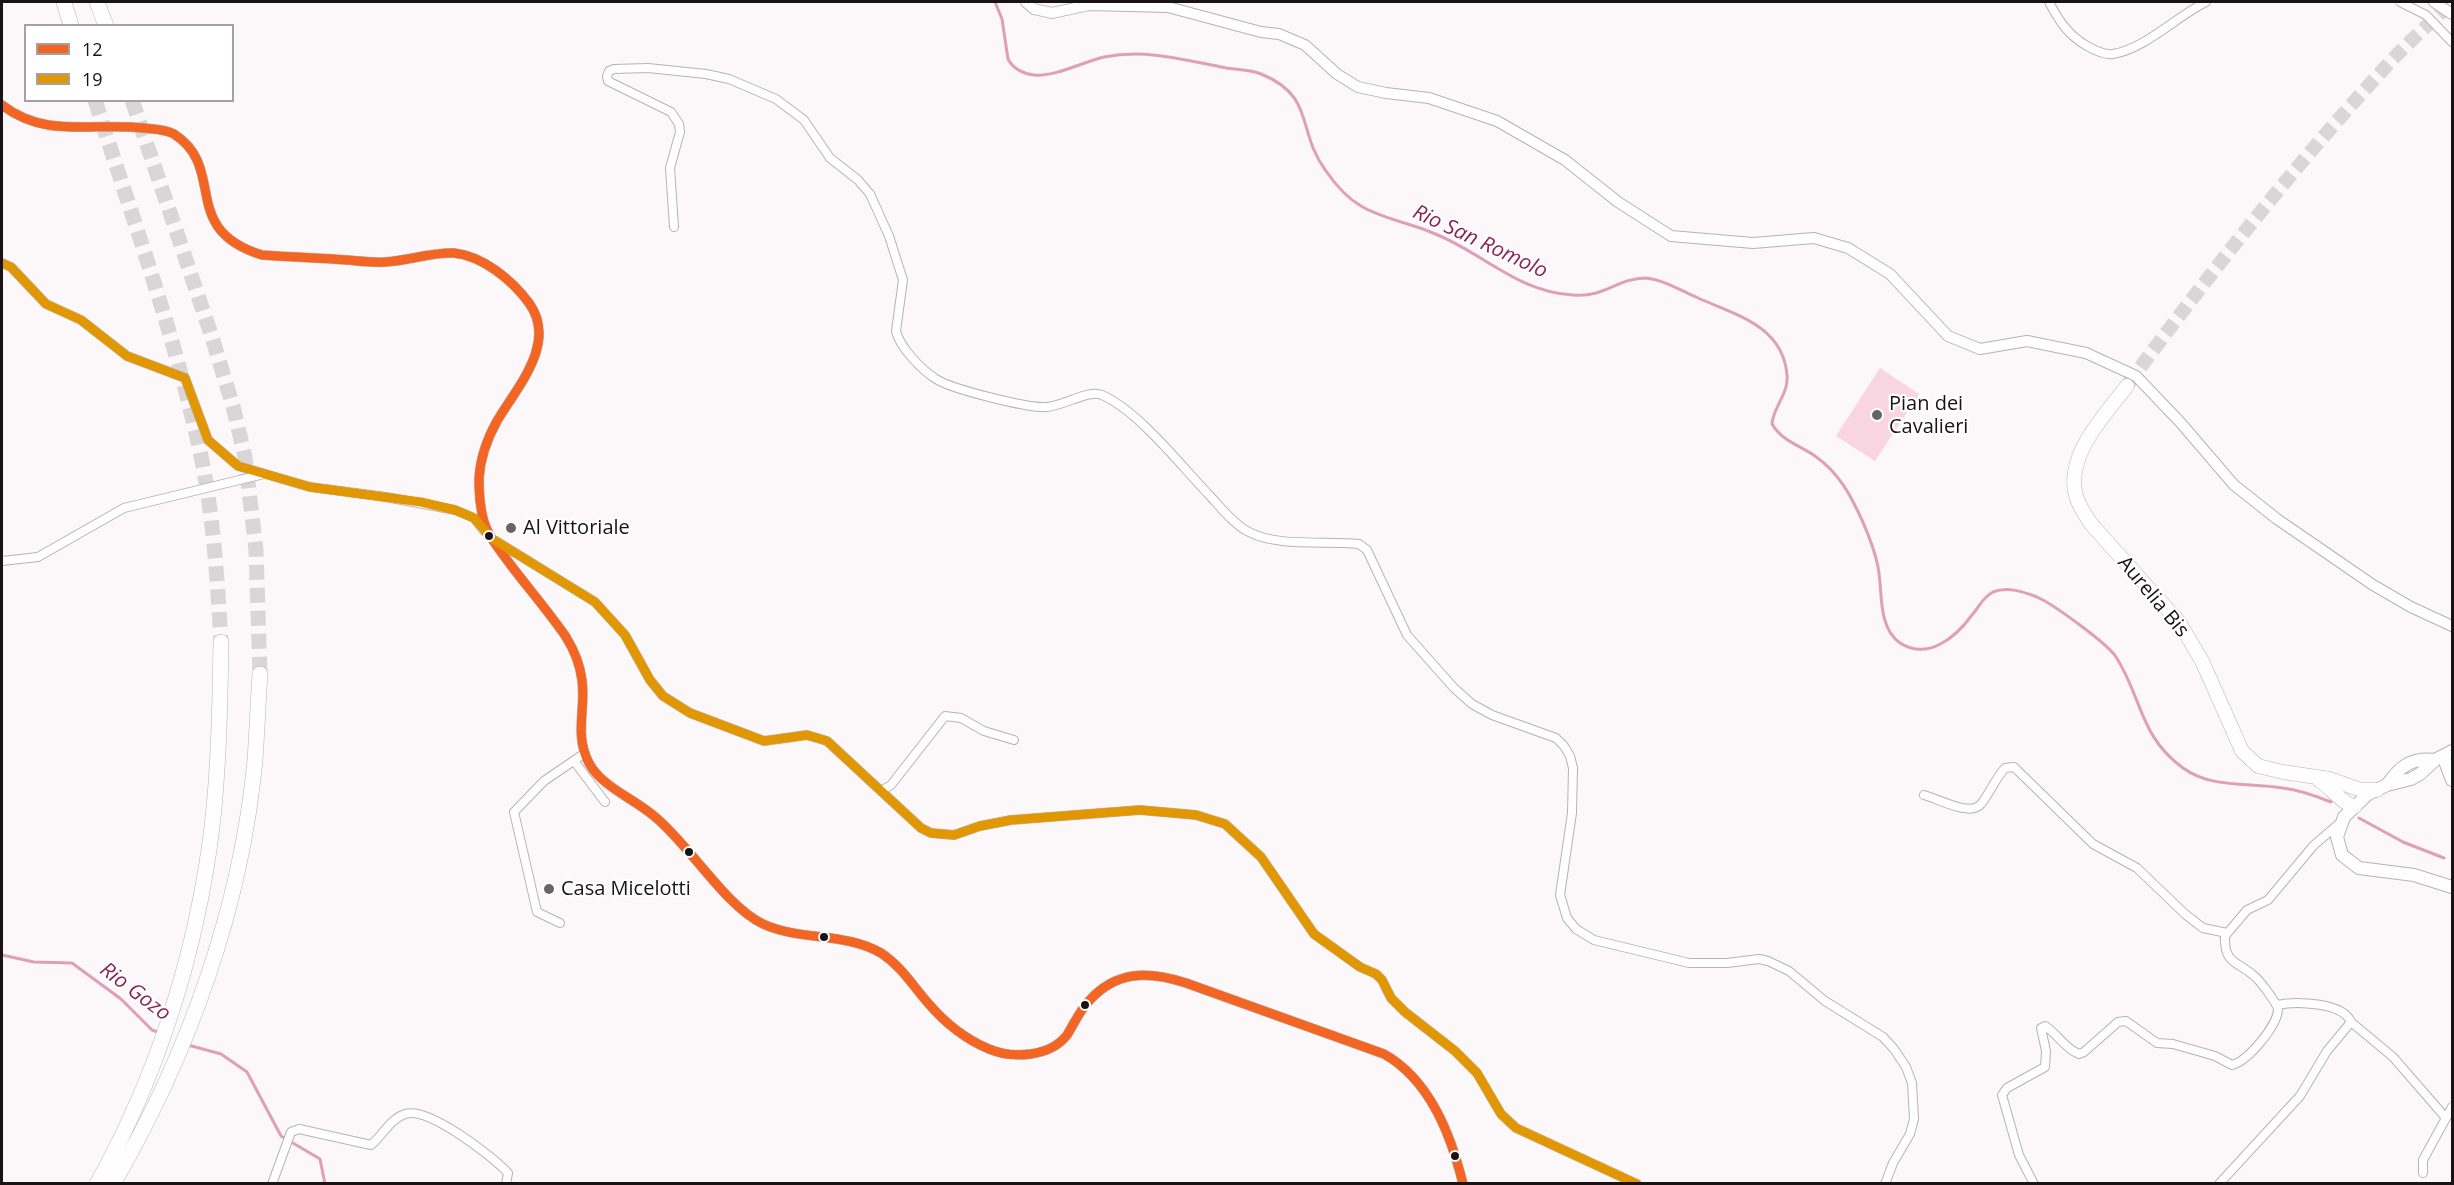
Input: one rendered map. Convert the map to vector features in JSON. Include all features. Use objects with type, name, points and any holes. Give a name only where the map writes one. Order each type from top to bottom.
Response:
[{"type":"highway","points":[[64,2],[70,24]]},
{"type":"highway","points":[[97,2],[105,24]]},
{"type":"highway","name":"Aurelia Bis","points":[[2127,386],[2082,450],[2074,476],[2075,493],[2081,509],[2092,525],[2179,622],[2202,661],[2227,720],[2247,758],[2258,766],[2330,779],[2353,788],[2382,787]]},
{"type":"highway","points":[[97,1184],[127,1125],[152,1065],[189,953],[212,828],[218,762],[221,642]]},
{"type":"highway","points":[[113,1184],[176,1061],[215,955],[249,806],[255,761],[260,674]]},
{"type":"highway","points":[[2310,776],[2331,787],[2353,804]]},
{"type":"highway","points":[[2342,820],[2353,804],[2353,788]]},
{"type":"main road","points":[[2353,804],[2400,776],[2411,779],[2436,759],[2452,780]]},
{"type":"main road","points":[[2342,820],[2337,837],[2338,846],[2347,861],[2359,868],[2414,875],[2452,887]]},
{"type":"street","points":[[1026,2],[1034,9],[1052,13],[1089,5],[1168,7],[1261,32],[1279,34],[1305,45],[1336,74],[1358,87],[1429,98],[1497,121],[1564,160],[1618,202],[1671,236],[1753,243],[1814,238],[1848,248],[1890,274],[1948,336],[1980,349],[2027,341],[2086,353],[2136,376],[2180,422],[2234,485],[2277,519],[2373,585],[2411,607],[2452,626]]},
{"type":"street","points":[[2049,2],[2061,25],[2076,39],[2093,50],[2112,54],[2135,46],[2206,2]]},
{"type":"street","points":[[2400,2],[2426,15],[2452,42]]},
{"type":"street","points":[[2434,2],[2452,14]]},
{"type":"street","points":[[674,227],[670,168],[680,132],[679,124],[671,112],[608,81],[607,76],[614,69],[648,68],[729,79],[776,99],[804,120],[831,158],[858,180],[870,194],[889,236],[903,280],[896,331],[898,338],[923,368],[936,379],[948,385],[1017,404],[1045,407],[1063,404],[1093,394],[1101,394],[1137,420],[1230,517],[1248,532],[1277,540],[1359,544],[1367,550],[1407,635],[1454,688],[1472,704],[1492,716],[1556,738],[1570,756],[1572,813],[1560,895],[1567,918],[1576,929],[1594,940],[1689,963],[1727,963],[1759,959],[1768,961],[1789,971],[1825,1001],[1883,1037],[1894,1049],[1906,1066],[1912,1083],[1914,1119],[1910,1134],[1893,1163],[1885,1184]]},
{"type":"street","points":[[2,105],[34,121],[53,127],[125,125],[171,132],[195,154],[201,170],[208,213],[217,227],[244,250],[262,255],[385,262],[452,253],[472,257],[493,268],[531,305],[538,323],[538,344],[533,363],[496,424],[484,449],[479,477],[483,519],[491,538],[595,602],[625,635],[650,680],[663,696],[690,713],[764,741],[807,735],[827,741],[921,828],[931,833],[954,835],[1011,819],[1117,810],[1185,813],[1225,824],[1261,857],[1314,934],[1339,954],[1376,974],[1382,980],[1391,998],[1405,1012],[1455,1051],[1477,1073],[1501,1114],[1516,1128],[1637,1184]]},
{"type":"street","points":[[2,263],[11,267],[46,304],[81,320],[126,356],[185,378],[208,440],[238,466],[310,488],[386,497],[455,510],[474,518],[565,636],[578,659],[582,681],[580,729],[585,753],[595,773],[653,815],[677,836],[742,910],[758,922],[776,930],[800,936],[856,942],[879,952],[898,965],[948,1023],[965,1037],[1007,1056],[1027,1055],[1045,1050],[1065,1038],[1087,1002],[1102,988],[1119,978],[1144,974],[1164,976],[1329,1033],[1384,1054],[1401,1064],[1416,1078],[1440,1117],[1463,1184]]},
{"type":"street","points":[[2,561],[38,557],[124,508],[264,474]]},
{"type":"street","points":[[881,791],[891,785],[945,716],[961,718],[984,731],[1014,740]]},
{"type":"street","points":[[560,923],[537,912],[514,812],[544,781],[585,753]]},
{"type":"street","points":[[574,761],[605,802]]},
{"type":"street","points":[[1924,795],[1962,809],[1973,809],[1982,803],[2005,768],[2014,766],[2093,844],[2138,868],[2185,914],[2203,928],[2227,933]]},
{"type":"street","points":[[2034,1184],[2019,1155],[2002,1095],[2007,1088],[2045,1067],[2046,1050],[2042,1028],[2045,1026],[2049,1028],[2062,1043],[2079,1054],[2118,1022],[2126,1021],[2157,1042],[2173,1044],[2214,1056],[2232,1065],[2251,1053],[2275,1021],[2278,1014],[2277,1005],[2258,979],[2235,965],[2225,942],[2227,933],[2247,910],[2268,900],[2314,844],[2342,820]]},
{"type":"street","points":[[2277,1005],[2302,1002],[2316,1004],[2345,1014],[2351,1022],[2393,1057],[2446,1118]]},
{"type":"street","points":[[2219,1184],[2300,1095],[2327,1051],[2351,1022]]},
{"type":"street","points":[[2423,1173],[2423,1160],[2452,1107]]},
{"type":"street","points":[[272,1184],[291,1132],[299,1129],[371,1144],[398,1117],[409,1112],[423,1114],[499,1163],[508,1173],[506,1184]]},
{"type":"shaded area","name":"Pian dei Cavalieri","points":[[1880,368],[1919,394],[1875,461],[1836,436]]},
{"type":"waterway","name":"Rio San Romolo","points":[[995,2],[1002,19],[1008,59],[1013,66],[1023,72],[1034,75],[1051,74],[1104,57],[1134,54],[1163,56],[1256,72],[1278,83],[1290,93],[1298,104],[1311,142],[1326,171],[1346,195],[1369,210],[1451,241],[1534,287],[1553,292],[1584,295],[1594,294],[1627,281],[1646,278],[1673,286],[1755,324],[1777,345],[1784,358],[1787,375],[1786,388],[1772,424],[1786,439],[1809,452],[1831,470],[1848,493],[1862,520],[1875,555],[1884,618],[1893,636],[1900,643],[1910,648],[1921,649],[1940,644],[1958,631],[1984,599],[1998,590],[2032,595],[2067,616],[2111,651],[2125,672],[2149,729],[2169,756],[2183,768],[2194,775],[2218,782],[2289,789],[2331,802]]},
{"type":"waterway","name":"Rio San Romolo","points":[[2359,818],[2403,842],[2444,858]]},
{"type":"waterway","name":"Rio Gozo","points":[[2,955],[34,962],[72,963],[121,999],[152,1030],[160,1033]]},
{"type":"waterway","name":"Rio Gozo","points":[[188,1045],[221,1054],[247,1072],[281,1136],[320,1159],[325,1184]]},
{"type":"tunnel","points":[[2128,384],[2219,264],[2314,147],[2389,63],[2452,2]]},
{"type":"tunnel","points":[[96,102],[176,356],[198,442],[211,516],[221,642]]},
{"type":"tunnel","points":[[133,102],[211,334],[233,406],[245,457],[256,550],[260,674]]},
{"type":"transit line","name":"12","points":[[2,105],[19,116],[53,126],[124,127],[167,131],[174,134],[190,148],[199,164],[211,215],[220,230],[236,244],[262,255],[380,262],[454,253],[476,259],[496,270],[522,294],[537,318],[539,334],[537,349],[524,379],[497,421],[485,449],[479,479],[480,504],[485,524],[490,536],[566,637],[574,652],[582,680],[581,732],[589,763],[610,786],[646,810],[667,828],[721,889],[749,915],[777,929],[853,942],[881,953],[901,970],[948,1024],[972,1040],[999,1052],[1020,1055],[1051,1048],[1067,1035],[1079,1014],[1099,992],[1121,979],[1146,975],[1186,983],[1384,1054],[1414,1078],[1436,1110],[1452,1147],[1463,1184]]},
{"type":"transit line","name":"19","points":[[2,263],[11,267],[46,304],[81,320],[127,356],[185,378],[208,440],[238,466],[310,487],[421,502],[455,510],[474,518],[491,538],[595,602],[625,635],[650,680],[663,696],[690,713],[764,741],[807,735],[827,741],[921,828],[931,833],[954,835],[980,826],[1011,820],[1140,810],[1196,815],[1225,824],[1261,857],[1314,934],[1360,967],[1376,974],[1382,980],[1391,998],[1405,1012],[1455,1051],[1477,1073],[1501,1114],[1516,1128],[1637,1184]]},
{"type":"place","name":"Pian dei Cavalieri","points":[[1877,415]]},
{"type":"place","name":"Al Vittoriale","points":[[511,528]]},
{"type":"place","name":"Casa Micelotti","points":[[549,889]]}]
